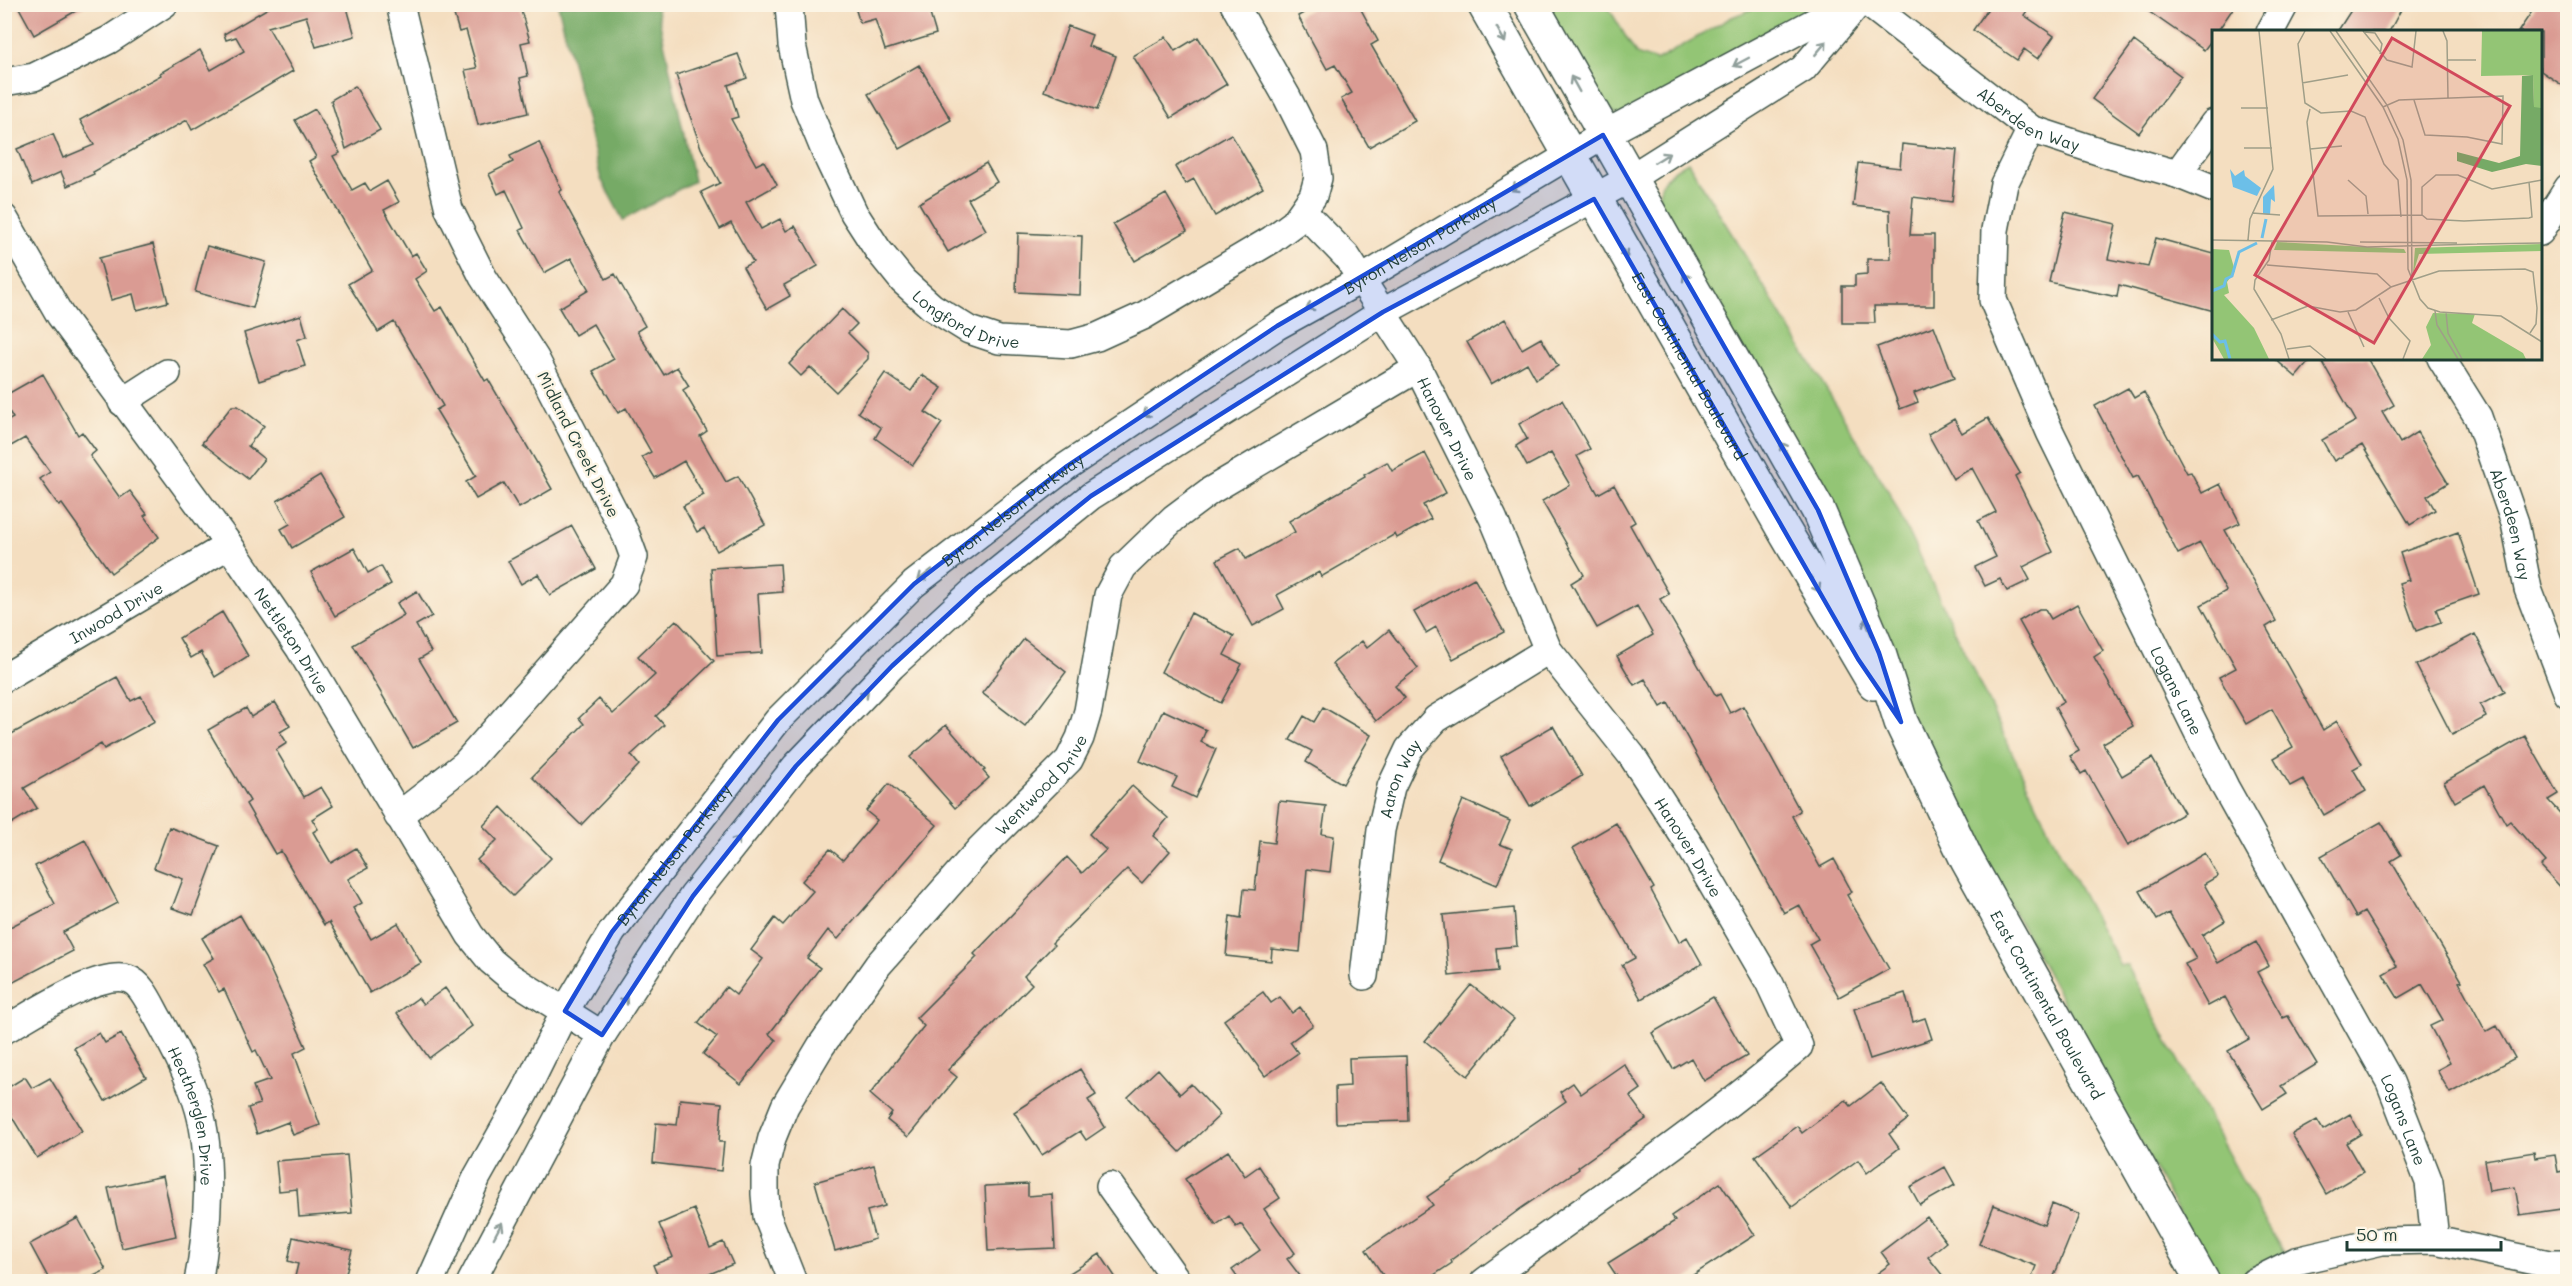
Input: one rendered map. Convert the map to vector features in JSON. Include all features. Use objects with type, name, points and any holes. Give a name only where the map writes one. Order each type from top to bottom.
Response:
[{"type":"main road","name":"East Continental Boulevard","points":[[1484,4],[1858,659],[1900,722],[1967,860],[2203,1281]]},
{"type":"main road","name":"East Continental Boulevard","points":[[1531,4],[1603,135],[1729,350],[1818,510],[1879,653],[1900,722]]},
{"type":"street","points":[[4,82],[34,77],[45,72],[109,40],[164,4]]},
{"type":"street","name":"Midland Creek Drive","points":[[398,816],[465,764],[624,584],[634,557],[626,535],[535,358],[483,277],[449,209],[400,4]]},
{"type":"street","name":"Longford Drive","points":[[789,4],[792,45],[804,100],[854,213],[878,250],[903,281],[932,307],[969,330],[999,340],[1071,344],[1097,337],[1143,316],[1271,240],[1294,223],[1303,212]]},
{"type":"street","points":[[1234,4],[1314,151],[1318,178],[1313,196],[1303,212]]},
{"type":"street","name":"Byron Nelson Parkway","points":[[430,1281],[477,1177],[525,1092],[565,1011],[612,932],[778,720],[914,584],[1067,466],[1277,326],[1362,279],[1603,135],[1848,4]]},
{"type":"street","points":[[471,1281],[602,1035],[693,896],[796,766],[892,666],[977,588],[1090,496],[1383,312],[1629,179],[1803,69],[1857,4]]},
{"type":"street","name":"Aberdeen Way","points":[[1869,4],[2031,129],[2177,174],[2212,188]]},
{"type":"street","points":[[2271,30],[2285,4]]},
{"type":"street","points":[[2177,174],[2212,126]]},
{"type":"street","name":"Logans Lane","points":[[2031,129],[2004,184],[1995,230],[1993,300],[2050,432],[2225,786],[2390,1082],[2429,1182],[2435,1240]]},
{"type":"street","points":[[2542,230],[2568,188]]},
{"type":"street","name":"Hanover Drive","points":[[1303,212],[1347,257],[1418,368],[1493,518],[1548,650],[1632,756],[1687,841],[1769,982],[1799,1046],[1762,1078],[1682,1139],[1484,1281]]},
{"type":"street","name":"Nettleton Drive","points":[[4,218],[60,315],[229,544],[300,649],[464,927],[491,960],[510,978],[602,1035]]},
{"type":"street","name":"Aberdeen Way","points":[[2442,360],[2478,417],[2514,523],[2528,589],[2568,694]]},
{"type":"street","name":"Wentwood Drive","points":[[793,1281],[767,1216],[765,1194],[765,1166],[772,1138],[785,1107],[822,1046],[878,965],[981,848],[1069,760],[1080,738],[1088,711],[1108,596],[1124,567],[1174,518],[1210,491],[1418,368]]},
{"type":"street","points":[[122,402],[167,373]]},
{"type":"street","name":"Inwood Drive","points":[[4,678],[229,544]]},
{"type":"street","name":"Aaron Way","points":[[1364,976],[1381,830],[1390,787],[1409,749],[1436,719],[1548,650]]},
{"type":"street","name":"Heatherglen Drive","points":[[4,1030],[86,986],[108,977],[130,979],[142,990],[181,1060],[200,1110],[208,1176],[206,1225],[198,1281]]},
{"type":"street","points":[[1110,1186],[1178,1281]]},
{"type":"street","points":[[2254,1281],[2296,1261],[2348,1247],[2382,1241],[2435,1240],[2549,1264],[2568,1264]]},
{"type":"highlighted area","points":[[1603,135],[1818,510],[1879,653],[1901,722],[1858,659],[1594,199],[1383,312],[1091,496],[977,588],[892,666],[796,766],[693,896],[602,1035],[565,1011],[612,932],[778,720],[914,584],[1067,466],[1277,326]]},
{"type":"green space","points":[[558,5],[656,5],[694,181],[623,220],[601,179]]},
{"type":"green space","points":[[1546,5],[1607,5],[1636,54],[1656,61],[1732,17],[1763,5],[1827,5],[1623,119],[1603,106]]},
{"type":"green space","points":[[1688,162],[1889,492],[2051,835],[2120,965],[2127,965],[2261,1215],[2284,1253],[2236,1279],[2215,1271],[2203,1257],[1926,751],[1658,206],[1658,197],[1665,179],[1674,170]]},
{"type":"building","points":[[17,4],[88,4],[34,35]]},
{"type":"building","points":[[275,4],[346,4],[355,36],[316,47],[306,16],[268,27],[293,71],[192,130],[187,120],[93,172],[94,174],[67,186],[61,172],[32,185],[17,149],[53,134],[63,158],[94,145],[80,120],[161,75],[160,73],[200,50],[211,70],[244,51],[236,37],[226,40],[224,34]]},
{"type":"building","points":[[451,4],[519,4],[530,41],[521,43],[528,76],[520,78],[528,113],[478,125],[465,70],[477,68],[466,30],[459,32]]},
{"type":"building","points":[[854,4],[927,4],[936,34],[885,50],[875,19],[860,23]]},
{"type":"building","points":[[1320,4],[1358,4],[1378,41],[1371,45],[1415,121],[1369,147],[1341,99],[1352,93],[1335,65],[1327,69],[1298,16]]},
{"type":"building","points":[[1991,4],[2032,4],[2024,15],[2054,36],[2038,59],[2024,49],[2017,60],[1973,30]]},
{"type":"building","points":[[2138,4],[2236,4],[2218,30],[2212,30],[2212,40],[2204,50]]},
{"type":"building","points":[[2355,4],[2404,4],[2390,30],[2338,30]]},
{"type":"building","points":[[2537,4],[2568,4],[2568,89],[2542,72],[2542,30],[2519,30]]},
{"type":"building","points":[[1068,26],[1092,35],[1088,46],[1116,56],[1097,110],[1044,91]]},
{"type":"building","points":[[1166,37],[1175,51],[1198,37],[1227,84],[1171,118],[1133,56]]},
{"type":"building","points":[[2134,41],[2181,76],[2139,133],[2092,99]]},
{"type":"building","points":[[738,54],[747,78],[728,85],[738,117],[731,119],[756,165],[764,161],[777,185],[746,202],[761,229],[780,219],[786,231],[795,226],[818,266],[784,285],[790,296],[767,309],[743,267],[753,262],[731,223],[720,229],[701,192],[720,183],[701,148],[676,75]]},
{"type":"building","points":[[919,65],[951,120],[900,149],[868,94]]},
{"type":"building","points":[[355,86],[380,130],[346,149],[331,100]]},
{"type":"building","points":[[315,109],[340,153],[333,156],[352,190],[365,183],[370,191],[387,181],[399,202],[384,210],[411,256],[416,253],[427,271],[415,279],[435,311],[442,307],[485,381],[488,379],[552,489],[519,508],[504,483],[476,499],[466,482],[476,476],[436,410],[443,406],[394,322],[378,332],[348,284],[372,270],[309,161],[316,157],[295,120]]},
{"type":"building","points":[[1231,134],[1263,188],[1215,216],[1194,179],[1185,184],[1175,167]]},
{"type":"building","points":[[539,142],[562,190],[559,192],[606,279],[615,274],[645,326],[637,331],[664,375],[677,367],[689,386],[683,390],[707,431],[700,436],[726,482],[738,476],[765,525],[717,551],[704,528],[697,532],[683,506],[704,495],[684,461],[655,478],[642,457],[651,452],[626,408],[618,413],[593,371],[614,359],[593,324],[575,335],[559,308],[589,290],[571,258],[544,273],[520,230],[524,228],[506,190],[498,194],[489,174],[513,162],[510,156]]},
{"type":"building","points":[[1902,144],[1957,150],[1952,202],[1913,197],[1910,235],[1934,235],[1934,306],[1874,306],[1875,323],[1842,323],[1842,286],[1855,286],[1855,275],[1867,274],[1867,259],[1891,259],[1890,210],[1853,206],[1858,163],[1900,168]]},
{"type":"building","points":[[986,163],[997,182],[968,199],[986,230],[948,252],[919,203]]},
{"type":"building","points":[[1166,194],[1187,231],[1135,261],[1113,224]]},
{"type":"building","points":[[2065,212],[2116,224],[2108,259],[2148,267],[2156,238],[2212,253],[2212,310],[2119,285],[2117,297],[2049,282]]},
{"type":"building","points":[[1018,233],[1082,236],[1080,295],[1016,292]]},
{"type":"building","points":[[153,244],[168,302],[137,310],[133,294],[111,300],[99,258]]},
{"type":"building","points":[[207,246],[266,262],[253,308],[195,292]]},
{"type":"building","points":[[842,309],[857,324],[848,333],[868,353],[868,359],[836,392],[810,367],[801,376],[789,364]]},
{"type":"building","points":[[301,315],[307,336],[297,340],[305,366],[259,381],[244,333]]},
{"type":"building","points":[[1505,319],[1522,349],[1541,338],[1558,366],[1536,379],[1527,363],[1491,384],[1467,342]]},
{"type":"building","points":[[1934,326],[1954,378],[1914,393],[1918,402],[1900,409],[1877,347]]},
{"type":"building","points":[[2276,360],[2310,360],[2296,377]]},
{"type":"building","points":[[2321,360],[2368,360],[2394,405],[2382,412],[2400,443],[2417,432],[2448,483],[2427,496],[2435,510],[2410,525],[2362,445],[2334,461],[2322,440],[2356,421]]},
{"type":"building","points":[[885,373],[911,391],[922,375],[942,388],[925,412],[942,423],[913,465],[875,438],[881,428],[858,412]]},
{"type":"building","points":[[43,374],[78,435],[82,432],[96,451],[90,456],[120,498],[130,491],[147,514],[144,516],[159,537],[111,573],[62,504],[59,506],[40,479],[50,472],[25,438],[4,450],[4,423],[13,418],[4,403],[4,396]]},
{"type":"building","points":[[2128,388],[2134,398],[2144,392],[2187,473],[2191,472],[2202,493],[2220,484],[2240,523],[2225,530],[2276,621],[2266,627],[2323,730],[2337,721],[2362,764],[2353,769],[2366,791],[2324,815],[2303,779],[2290,786],[2274,758],[2293,747],[2272,709],[2246,724],[2219,677],[2236,668],[2201,605],[2226,591],[2200,543],[2178,554],[2138,476],[2133,478],[2095,406]]},
{"type":"building","points":[[1562,400],[1590,449],[1577,456],[1598,494],[1614,485],[1635,522],[1630,525],[1669,594],[1660,599],[1716,696],[1720,694],[1730,713],[1743,706],[1800,811],[1792,816],[1820,867],[1834,859],[1852,892],[1847,895],[1889,969],[1839,997],[1809,944],[1818,939],[1799,905],[1784,913],[1668,703],[1661,707],[1645,679],[1634,685],[1617,656],[1653,635],[1637,606],[1597,628],[1571,583],[1584,575],[1542,501],[1570,485],[1551,453],[1527,466],[1516,446],[1527,439],[1519,424]]},
{"type":"building","points":[[232,406],[238,406],[264,426],[248,446],[264,459],[248,479],[202,443]]},
{"type":"building","points":[[1988,418],[2020,473],[2015,476],[2053,552],[2023,567],[2030,580],[2007,591],[2000,579],[1985,586],[1975,567],[1996,557],[1978,521],[1996,512],[1972,468],[1953,479],[1928,434],[1954,419],[1962,433]]},
{"type":"building","points":[[1425,453],[1446,493],[1423,505],[1431,519],[1397,538],[1395,534],[1321,577],[1319,572],[1277,595],[1284,609],[1253,626],[1217,560],[1240,548],[1246,559],[1295,532],[1289,521],[1365,477],[1364,475],[1387,462],[1392,471]]},
{"type":"building","points":[[320,475],[345,517],[292,548],[281,529],[290,524],[277,501]]},
{"type":"building","points":[[572,526],[596,569],[550,595],[538,574],[521,584],[508,561]]},
{"type":"building","points":[[2458,532],[2479,594],[2436,609],[2441,622],[2416,631],[2399,583],[2409,580],[2400,553]]},
{"type":"building","points":[[354,548],[368,573],[381,566],[391,584],[335,616],[311,572]]},
{"type":"building","points":[[780,564],[782,592],[758,594],[762,653],[717,656],[711,568]]},
{"type":"building","points":[[1474,578],[1504,632],[1453,659],[1436,627],[1426,633],[1414,612]]},
{"type":"building","points":[[417,591],[432,616],[416,625],[431,652],[419,659],[457,723],[413,748],[353,645],[404,615],[397,603]]},
{"type":"building","points":[[2077,604],[2103,651],[2094,657],[2133,726],[2103,743],[2122,776],[2152,758],[2184,813],[2128,845],[2086,771],[2081,774],[2070,756],[2079,751],[2055,707],[2064,702],[2019,621],[2039,609],[2045,609],[2051,619]]},
{"type":"building","points":[[222,612],[248,656],[215,677],[201,652],[191,658],[179,638]]},
{"type":"building","points":[[1191,613],[1234,636],[1224,655],[1242,664],[1221,703],[1161,672]]},
{"type":"building","points":[[676,620],[714,661],[656,716],[664,725],[631,755],[639,765],[581,825],[532,777],[584,724],[579,718],[599,699],[613,714],[655,675],[638,656]]},
{"type":"building","points":[[1389,630],[1418,668],[1395,686],[1405,698],[1376,721],[1332,664],[1362,641],[1367,648]]},
{"type":"building","points":[[2475,634],[2505,692],[2480,705],[2486,717],[2452,735],[2416,665]]},
{"type":"building","points":[[1024,639],[1066,672],[1025,726],[982,693]]},
{"type":"building","points":[[117,677],[131,701],[141,696],[155,721],[104,749],[101,744],[24,788],[37,808],[4,828],[4,738]]},
{"type":"building","points":[[275,702],[290,726],[280,732],[287,743],[276,750],[304,797],[321,787],[333,806],[312,819],[318,829],[313,832],[331,863],[356,848],[368,868],[348,879],[362,903],[353,908],[371,939],[398,923],[421,963],[370,993],[329,922],[324,925],[281,851],[275,854],[246,804],[250,801],[208,730],[246,708],[251,717]]},
{"type":"building","points":[[1323,707],[1371,735],[1343,784],[1306,762],[1312,751],[1290,740],[1304,716],[1314,722]]},
{"type":"building","points":[[1163,710],[1206,730],[1201,742],[1216,749],[1195,798],[1172,787],[1177,777],[1140,761]]},
{"type":"building","points":[[946,725],[985,770],[983,771],[989,778],[955,808],[910,757]]},
{"type":"building","points":[[1553,726],[1582,776],[1530,806],[1501,756]]},
{"type":"building","points":[[2525,736],[2558,794],[2548,800],[2568,822],[2568,895],[2541,866],[2546,862],[2510,821],[2506,824],[2484,785],[2455,802],[2444,782]]},
{"type":"building","points":[[889,784],[937,825],[838,939],[828,930],[807,958],[820,968],[769,1034],[776,1040],[741,1084],[703,1054],[717,1037],[698,1023],[726,987],[736,995],[763,959],[751,950],[775,918],[783,925],[813,891],[802,881],[830,849],[843,860],[877,820],[866,811]]},
{"type":"building","points":[[1132,786],[1168,818],[1153,836],[1170,851],[1142,883],[1127,869],[1052,943],[1054,945],[1024,976],[1032,984],[948,1070],[957,1077],[908,1137],[887,1120],[892,1113],[870,1094],[924,1026],[916,1018],[977,957],[974,954],[1067,857],[1082,873],[1106,850],[1089,834]]},
{"type":"building","points":[[1463,800],[1510,821],[1500,844],[1512,849],[1497,885],[1438,860]]},
{"type":"building","points":[[1279,801],[1326,806],[1322,834],[1334,836],[1330,872],[1307,869],[1300,952],[1272,949],[1271,961],[1226,956],[1230,916],[1241,918],[1244,889],[1255,890],[1260,841],[1274,843]]},
{"type":"building","points":[[501,807],[551,858],[513,896],[477,860],[497,840],[483,826]]},
{"type":"building","points":[[2381,822],[2401,855],[2391,861],[2462,981],[2459,982],[2486,1032],[2497,1026],[2515,1058],[2450,1093],[2437,1070],[2450,1063],[2430,1026],[2443,1020],[2422,984],[2398,998],[2383,974],[2397,966],[2364,912],[2356,917],[2321,856]]},
{"type":"building","points":[[1616,823],[1654,888],[1651,890],[1679,942],[1687,937],[1702,964],[1641,999],[1622,965],[1635,958],[1573,848]]},
{"type":"building","points":[[169,827],[219,846],[193,915],[172,908],[183,879],[154,868]]},
{"type":"building","points":[[85,840],[118,903],[63,932],[73,951],[4,987],[4,930],[55,904],[35,866]]},
{"type":"building","points":[[2205,853],[2218,876],[2204,884],[2225,921],[2202,935],[2218,963],[2256,942],[2269,966],[2257,972],[2283,1018],[2288,1016],[2317,1064],[2281,1086],[2287,1094],[2263,1109],[2228,1051],[2249,1039],[2225,997],[2208,1006],[2185,964],[2196,959],[2169,913],[2157,920],[2140,891]]},
{"type":"building","points":[[1514,908],[1517,946],[1496,948],[1498,971],[1449,976],[1443,915]]},
{"type":"building","points":[[240,915],[265,958],[306,1047],[294,1053],[320,1125],[293,1135],[288,1122],[257,1134],[248,1108],[260,1104],[253,1086],[270,1080],[256,1050],[253,1052],[224,989],[219,992],[203,964],[214,958],[202,938]]},
{"type":"building","points":[[1471,985],[1514,1019],[1468,1076],[1425,1041]]},
{"type":"building","points":[[445,988],[472,1026],[429,1058],[397,1013],[418,998],[423,1004]]},
{"type":"building","points":[[1263,992],[1271,1003],[1280,997],[1292,1013],[1300,1007],[1313,1025],[1290,1042],[1298,1053],[1265,1076],[1224,1020]]},
{"type":"building","points":[[1905,993],[1913,1022],[1925,1018],[1932,1039],[1870,1059],[1854,1009]]},
{"type":"building","points":[[1713,997],[1747,1056],[1704,1081],[1691,1058],[1673,1069],[1652,1033]]},
{"type":"building","points":[[99,1033],[105,1043],[121,1034],[146,1077],[105,1101],[74,1048]]},
{"type":"building","points":[[1406,1056],[1408,1121],[1336,1123],[1335,1087],[1350,1086],[1349,1058]]},
{"type":"building","points":[[1624,1064],[1641,1089],[1630,1097],[1646,1119],[1520,1209],[1451,1260],[1452,1263],[1425,1281],[1387,1281],[1366,1250],[1433,1205],[1427,1197],[1566,1101],[1560,1092],[1573,1083],[1581,1094]]},
{"type":"building","points":[[1080,1069],[1096,1095],[1088,1100],[1105,1127],[1086,1140],[1080,1131],[1042,1155],[1014,1112]]},
{"type":"building","points":[[1158,1069],[1180,1094],[1191,1084],[1220,1115],[1180,1152],[1128,1097]]},
{"type":"building","points":[[25,1077],[32,1088],[50,1078],[82,1131],[37,1158],[4,1104],[4,1090]]},
{"type":"building","points":[[1881,1083],[1908,1119],[1889,1134],[1899,1148],[1867,1173],[1858,1160],[1792,1207],[1755,1156],[1797,1126],[1802,1133],[1846,1100],[1851,1106]]},
{"type":"building","points":[[680,1099],[722,1103],[719,1142],[724,1142],[721,1171],[653,1163],[656,1123],[677,1125]]},
{"type":"building","points":[[2350,1114],[2361,1134],[2346,1143],[2363,1172],[2326,1194],[2292,1134],[2317,1120],[2323,1130]]},
{"type":"building","points":[[1228,1151],[1245,1176],[1259,1166],[1280,1198],[1264,1209],[1295,1253],[1287,1259],[1304,1281],[1240,1281],[1232,1270],[1260,1250],[1241,1224],[1236,1227],[1229,1216],[1216,1225],[1185,1179]]},
{"type":"building","points":[[2534,1152],[2535,1158],[2555,1155],[2558,1172],[2568,1170],[2568,1208],[2520,1215],[2515,1187],[2489,1191],[2484,1160]]},
{"type":"building","points":[[347,1155],[352,1213],[299,1217],[297,1189],[279,1191],[276,1161]]},
{"type":"building","points":[[874,1165],[885,1206],[867,1211],[875,1239],[835,1251],[815,1182]]},
{"type":"building","points":[[1945,1167],[1955,1185],[1920,1205],[1910,1187]]},
{"type":"building","points":[[163,1176],[176,1236],[122,1248],[108,1188]]},
{"type":"building","points":[[1720,1183],[1755,1235],[1684,1281],[1620,1281],[1608,1263],[1675,1221],[1671,1216]]},
{"type":"building","points":[[1028,1184],[1028,1196],[1052,1194],[1055,1248],[988,1251],[985,1186]]},
{"type":"building","points":[[2052,1204],[2079,1215],[2052,1281],[2044,1281],[2032,1276],[2036,1266],[1979,1244],[1994,1205],[2044,1225]]},
{"type":"building","points":[[694,1209],[710,1248],[723,1242],[733,1264],[693,1281],[660,1281],[653,1265],[673,1257],[659,1224]]},
{"type":"building","points":[[1927,1217],[1946,1242],[1928,1257],[1947,1281],[1867,1281],[1890,1264],[1881,1252]]},
{"type":"building","points":[[78,1218],[106,1270],[84,1281],[50,1281],[30,1244]]},
{"type":"building","points":[[293,1237],[352,1250],[344,1281],[294,1281],[298,1264],[288,1261]]},
{"type":"building","points":[[1100,1254],[1118,1281],[1057,1281]]}]
